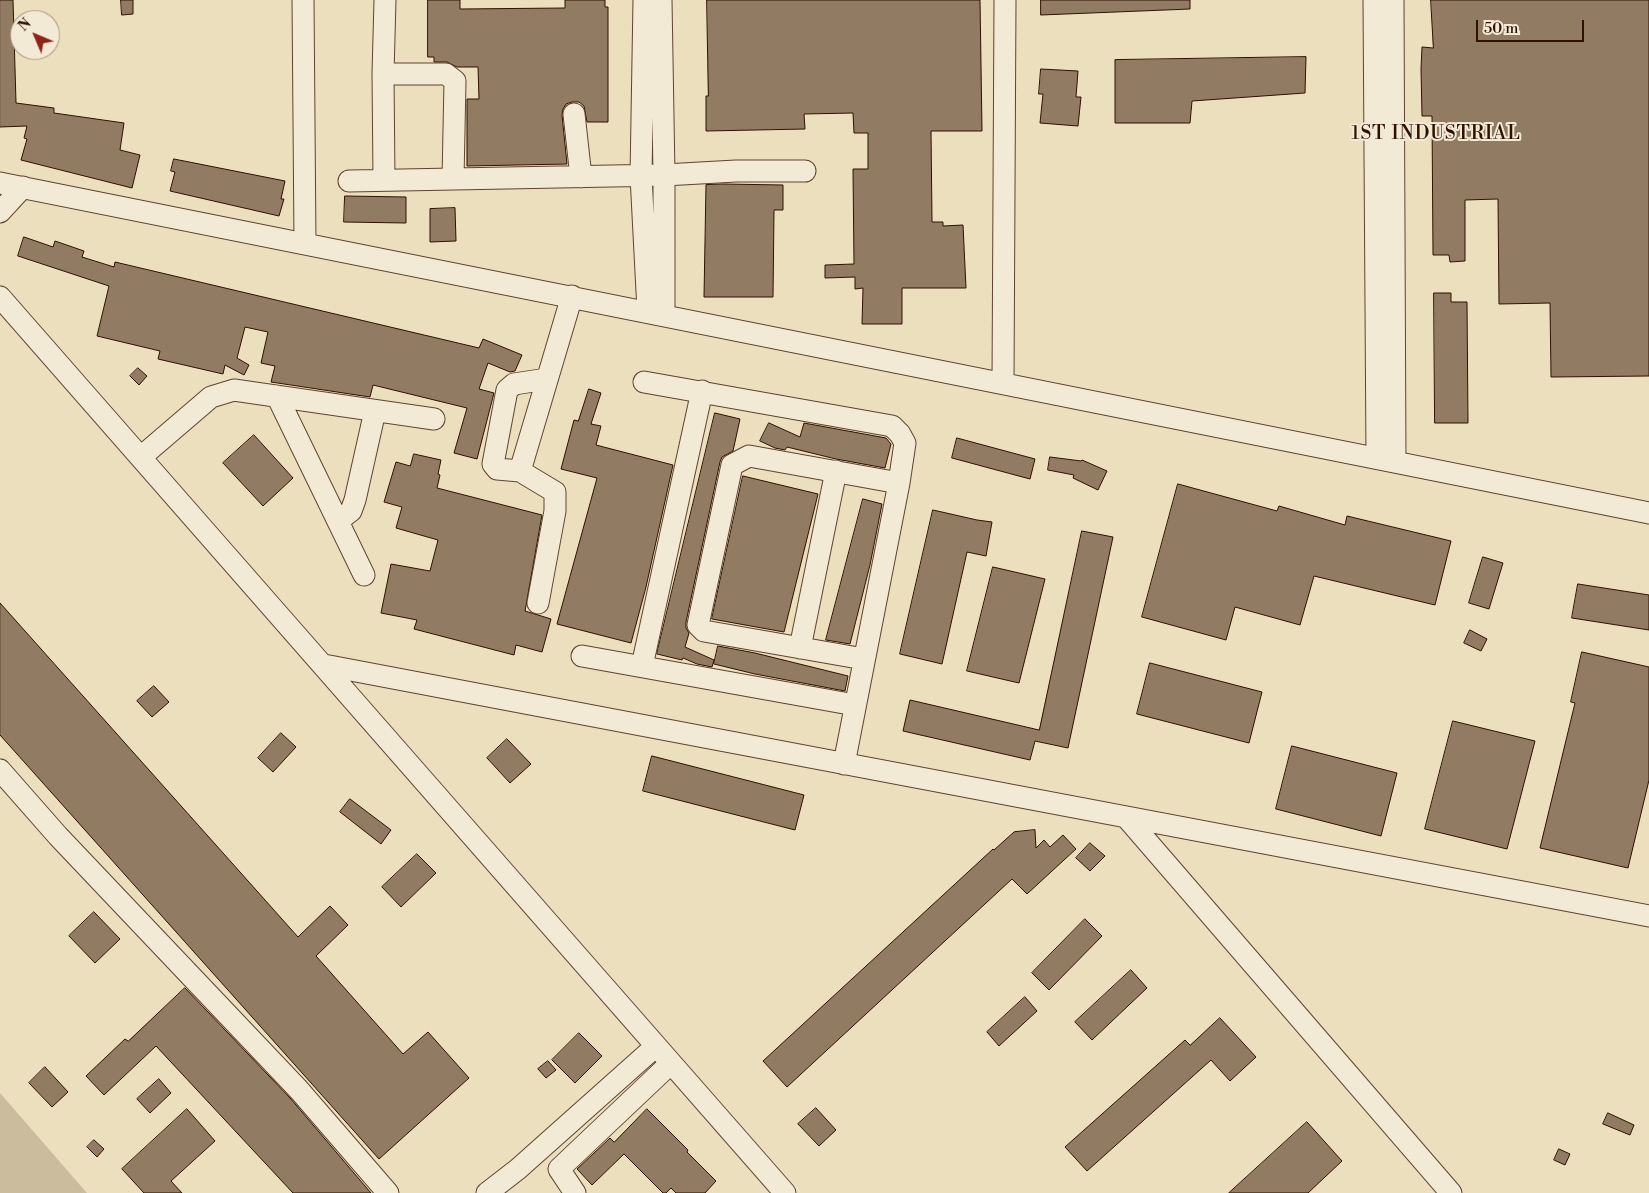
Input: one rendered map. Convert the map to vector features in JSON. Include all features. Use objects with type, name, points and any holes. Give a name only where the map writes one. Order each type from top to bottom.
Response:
[{"type":"street","points":[[303,0],[305,243]]},
{"type":"street","points":[[384,180],[383,74],[385,0]]},
{"type":"street","points":[[644,0],[641,176],[656,313]]},
{"type":"street","points":[[656,313],[664,175],[661,0]]},
{"type":"street","points":[[1003,383],[1005,0]]},
{"type":"street","points":[[1374,0],[1386,460]]},
{"type":"street","points":[[1386,460],[1393,0]]},
{"type":"street","points":[[383,74],[446,74],[455,81],[453,179]]},
{"type":"street","points":[[574,114],[581,177]]},
{"type":"street","points":[[349,181],[641,176],[736,171],[805,172]]},
{"type":"street","points":[[0,183],[1649,513]]},
{"type":"street","points":[[0,212],[23,187]]},
{"type":"street","points":[[520,471],[572,296]]},
{"type":"street","points":[[0,297],[785,1193]]},
{"type":"street","points":[[538,603],[555,511],[555,492],[520,471],[497,469],[493,464],[507,390],[514,384],[547,379]]},
{"type":"street","points":[[644,382],[892,426],[905,443],[899,484],[844,764]]},
{"type":"street","points":[[141,457],[211,397],[234,390],[434,419]]},
{"type":"street","points":[[642,666],[702,391]]},
{"type":"street","points":[[277,396],[364,575]]},
{"type":"street","points":[[338,522],[351,511],[355,500],[375,411]]},
{"type":"street","points":[[864,660],[704,631],[698,625],[732,465],[749,456],[899,484]]},
{"type":"street","points":[[800,648],[836,471]]},
{"type":"street","points":[[582,656],[855,705]]},
{"type":"street","points":[[324,665],[1649,916]]},
{"type":"street","points":[[0,770],[64,843],[300,1090],[388,1193]]},
{"type":"street","points":[[1126,817],[1451,1193]]},
{"type":"street","points":[[487,1193],[518,1169],[656,1046]]},
{"type":"street","points":[[575,1193],[559,1168],[671,1063]]},
{"type":"shaded area","points":[[0,1093],[87,1193],[0,1193]]},
{"type":"building","points":[[0,0],[13,0],[13,10],[10,10],[10,60],[15,60],[16,103],[54,108],[54,113],[124,123],[120,150],[140,155],[132,188],[21,160],[27,139],[24,138],[27,126],[0,127]]},
{"type":"building","points":[[121,0],[133,0],[133,14],[122,15]]},
{"type":"building","points":[[428,0],[460,0],[460,9],[565,8],[565,0],[605,0],[605,7],[608,7],[608,122],[587,122],[584,106],[579,102],[572,102],[566,104],[562,115],[567,164],[467,166],[467,99],[479,99],[478,67],[457,67],[447,62],[434,62],[434,57],[428,57]]},
{"type":"building","points":[[707,0],[980,0],[982,131],[931,131],[932,222],[943,222],[943,226],[963,225],[966,288],[902,288],[902,324],[862,324],[863,288],[855,289],[855,277],[825,278],[825,265],[854,264],[853,169],[868,169],[868,133],[854,133],[853,113],[804,114],[805,129],[706,131],[706,96],[708,96]]},
{"type":"building","points":[[1041,0],[1190,0],[1190,9],[1041,15]]},
{"type":"building","points":[[1431,0],[1649,0],[1649,376],[1551,377],[1550,303],[1499,304],[1498,199],[1465,200],[1465,261],[1450,262],[1449,255],[1433,255],[1432,116],[1422,116],[1421,69],[1422,47],[1433,48]]},
{"type":"building","points":[[1306,57],[1305,93],[1192,101],[1190,123],[1115,123],[1115,60]]},
{"type":"building","points":[[1041,69],[1078,71],[1076,97],[1081,97],[1078,126],[1040,123],[1043,94],[1039,94]]},
{"type":"building","points":[[174,159],[285,181],[281,199],[284,199],[279,216],[170,191],[175,172],[171,171]]},
{"type":"building","points":[[706,185],[783,185],[783,210],[774,210],[773,297],[704,297]]},
{"type":"building","points":[[345,196],[406,197],[406,223],[344,222]]},
{"type":"building","points":[[455,208],[456,241],[430,242],[430,209]]},
{"type":"building","points":[[24,237],[53,247],[55,241],[84,251],[82,257],[114,267],[115,262],[479,348],[483,339],[522,355],[515,371],[510,372],[488,363],[479,389],[494,393],[477,459],[454,453],[467,408],[373,385],[370,397],[271,382],[275,366],[261,363],[268,332],[245,327],[237,358],[249,365],[244,375],[225,365],[223,374],[158,359],[160,351],[97,336],[109,286],[18,256]]},
{"type":"building","points":[[1434,293],[1451,293],[1451,302],[1467,302],[1468,423],[1435,423]]},
{"type":"building","points":[[138,368],[147,376],[139,385],[130,376]]},
{"type":"building","points":[[589,389],[601,393],[591,424],[601,426],[596,445],[673,465],[646,587],[631,643],[557,624],[597,478],[561,469],[574,420],[578,421]]},
{"type":"building","points":[[715,413],[740,419],[733,451],[722,457],[720,462],[686,622],[686,628],[689,633],[685,647],[714,660],[712,667],[697,664],[683,658],[682,660],[657,654]]},
{"type":"building","points":[[769,423],[800,437],[804,423],[886,438],[891,444],[885,468],[787,447],[785,450],[775,448],[760,441]]},
{"type":"building","points":[[254,435],[293,478],[263,506],[223,463]]},
{"type":"building","points":[[957,438],[1035,459],[1030,479],[952,458]]},
{"type":"building","points":[[414,454],[441,460],[437,488],[542,515],[525,611],[551,619],[542,652],[516,645],[514,655],[414,629],[417,620],[381,613],[391,564],[430,571],[438,540],[396,528],[402,507],[384,502],[396,462],[410,466]]},
{"type":"building","points":[[1050,457],[1082,460],[1107,471],[1098,490],[1073,478],[1074,475],[1048,470]]},
{"type":"building","points":[[743,476],[818,494],[784,632],[712,619]]},
{"type":"building","points":[[1178,484],[1277,511],[1279,506],[1345,525],[1347,516],[1451,541],[1435,605],[1314,576],[1300,625],[1235,607],[1226,640],[1142,617]]},
{"type":"building","points":[[863,499],[882,504],[870,565],[850,644],[826,640]]},
{"type":"building","points":[[933,510],[992,522],[986,556],[967,552],[942,664],[900,654]]},
{"type":"building","points":[[1082,531],[1113,537],[1068,748],[1035,741],[1030,760],[903,731],[910,700],[1039,730]]},
{"type":"building","points":[[1483,557],[1503,563],[1489,609],[1469,603]]},
{"type":"building","points":[[993,567],[1045,579],[1019,683],[967,671]]},
{"type":"building","points":[[1578,584],[1649,595],[1649,630],[1572,618]]},
{"type":"building","points":[[0,603],[298,937],[330,906],[348,925],[316,956],[403,1054],[428,1032],[469,1078],[379,1159],[0,735]]},
{"type":"building","points":[[1470,630],[1487,639],[1481,651],[1464,643]]},
{"type":"building","points":[[718,646],[848,676],[845,691],[755,674],[714,664]]},
{"type":"building","points":[[1582,652],[1649,667],[1649,780],[1628,868],[1540,848],[1575,703],[1571,702]]},
{"type":"building","points":[[1150,663],[1262,692],[1249,743],[1137,714]]},
{"type":"building","points":[[154,686],[169,702],[152,717],[137,701]]},
{"type":"building","points":[[1453,721],[1535,741],[1507,849],[1425,829]]},
{"type":"building","points":[[281,733],[296,747],[273,772],[258,758]]},
{"type":"building","points":[[507,739],[531,764],[510,783],[487,758]]},
{"type":"building","points":[[1292,746],[1397,773],[1381,836],[1276,809]]},
{"type":"building","points":[[652,756],[804,795],[795,830],[643,791]]},
{"type":"building","points":[[350,799],[391,830],[381,844],[340,812]]},
{"type":"building","points":[[1035,830],[1036,848],[1044,840],[1050,847],[1063,835],[1076,849],[1027,894],[1012,879],[787,1087],[763,1061],[993,849],[1014,832]]},
{"type":"building","points":[[1090,843],[1105,856],[1090,871],[1076,858]]},
{"type":"building","points":[[417,854],[436,873],[401,907],[382,887]]},
{"type":"building","points":[[94,912],[120,939],[95,963],[69,936]]},
{"type":"building","points":[[1085,919],[1102,936],[1049,990],[1032,973]]},
{"type":"building","points":[[1131,970],[1147,988],[1092,1040],[1075,1022]]},
{"type":"building","points":[[185,988],[290,1098],[371,1193],[293,1193],[156,1046],[104,1095],[86,1076],[125,1039],[128,1041]]},
{"type":"building","points":[[1025,997],[1037,1011],[999,1046],[987,1032]]},
{"type":"building","points":[[1220,1018],[1256,1057],[1230,1081],[1211,1060],[1087,1171],[1065,1147],[1185,1040],[1190,1045]]},
{"type":"building","points":[[579,1033],[602,1056],[575,1083],[552,1060]]},
{"type":"building","points":[[548,1061],[556,1070],[546,1078],[538,1069]]},
{"type":"building","points":[[45,1067],[68,1092],[52,1107],[29,1083]]},
{"type":"building","points":[[159,1079],[171,1093],[150,1113],[137,1099]]},
{"type":"building","points":[[816,1108],[836,1130],[819,1146],[798,1124]]},
{"type":"building","points":[[187,1109],[215,1141],[171,1181],[182,1193],[144,1193],[122,1169]]},
{"type":"building","points":[[647,1109],[716,1181],[705,1193],[676,1193],[671,1188],[666,1193],[663,1193],[624,1154],[592,1185],[577,1169],[610,1138],[614,1142]]},
{"type":"building","points":[[1608,1113],[1634,1125],[1630,1135],[1603,1124]]},
{"type":"building","points":[[1307,1122],[1342,1161],[1308,1193],[1229,1193]]},
{"type":"building","points":[[94,1140],[104,1149],[97,1157],[87,1147]]},
{"type":"building","points":[[1559,1149],[1570,1154],[1565,1165],[1554,1160]]},
{"type":"district","name":"1ST INDUSTRIAL","points":[[1436,134]]}]
